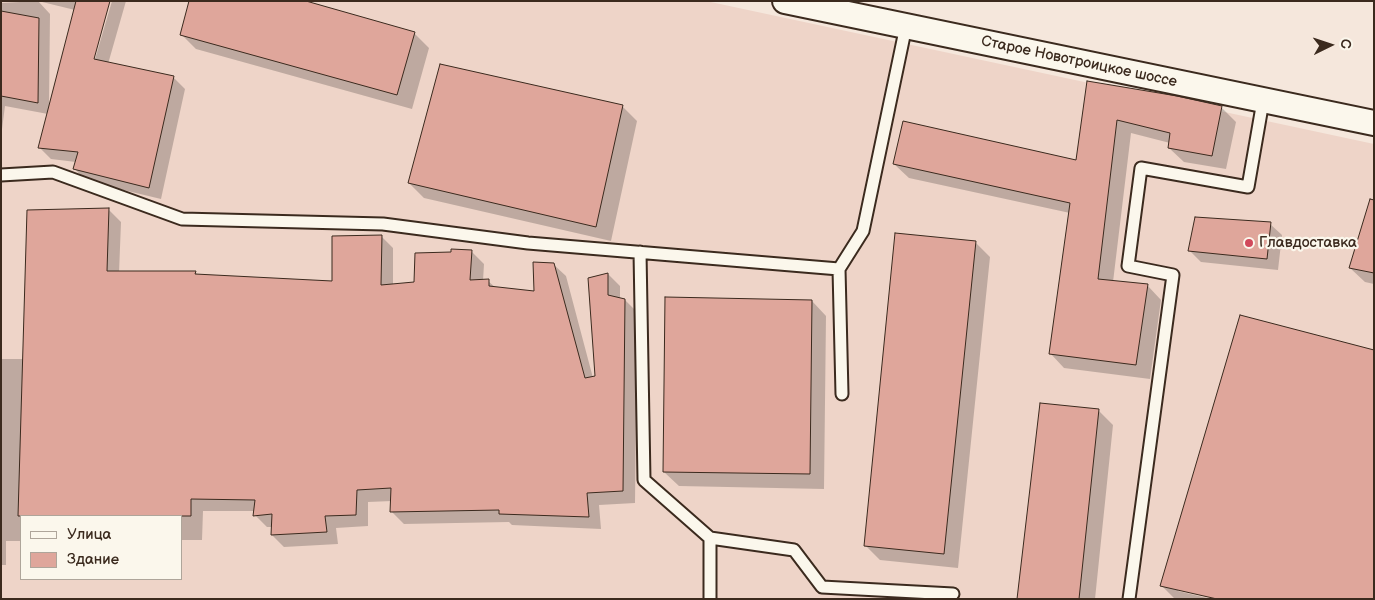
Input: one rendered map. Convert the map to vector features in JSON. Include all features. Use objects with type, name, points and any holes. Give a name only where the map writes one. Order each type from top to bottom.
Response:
[{"type":"street","name":"Старое Новотроицкое шоссе","points":[[785,1],[1374,123]]},
{"type":"lane","points":[[842,394],[839,269],[864,231],[906,26]]},
{"type":"lane","points":[[1129,599],[1173,275],[1128,266],[1141,168],[1248,187],[1263,101]]},
{"type":"lane","points":[[1,175],[53,172],[182,220],[383,224],[528,243],[839,269]]},
{"type":"lane","points":[[640,252],[644,480],[710,538],[794,550],[822,587],[953,594]]},
{"type":"lane","points":[[710,538],[710,599]]},
{"type":"shaded area","points":[[1,1],[706,1],[1374,144],[1374,599],[1,599]]},
{"type":"building","points":[[76,1],[110,1],[94,59],[174,76],[149,188],[73,169],[78,152],[38,148]]},
{"type":"building","points":[[189,1],[306,1],[415,32],[397,95],[180,35]]},
{"type":"building","points":[[1,11],[39,18],[38,103],[1,96]]},
{"type":"building","points":[[440,64],[623,105],[596,227],[408,183]]},
{"type":"building","points":[[1087,81],[1177,96],[1222,106],[1212,156],[1168,148],[1170,133],[1117,120],[1098,279],[1148,284],[1136,365],[1049,354],[1070,203],[893,164],[903,121],[1076,160]]},
{"type":"building","points":[[1370,199],[1374,200],[1374,273],[1349,268]]},
{"type":"building","points":[[109,208],[107,271],[196,271],[195,274],[332,281],[332,236],[382,235],[381,285],[414,282],[415,253],[451,252],[451,249],[472,250],[470,280],[489,279],[489,286],[534,291],[533,262],[554,263],[585,378],[595,376],[588,278],[608,273],[608,295],[625,299],[623,491],[587,493],[589,517],[499,514],[499,510],[390,512],[391,488],[357,490],[356,515],[325,516],[327,532],[271,535],[272,514],[253,516],[255,500],[191,499],[191,516],[18,516],[27,210]]},
{"type":"building","points":[[1195,217],[1271,222],[1267,259],[1188,251]]},
{"type":"building","points":[[895,233],[976,241],[944,554],[864,546]]},
{"type":"building","points":[[665,297],[812,300],[810,474],[663,472]]},
{"type":"building","points":[[1240,315],[1374,350],[1374,599],[1217,599],[1160,586]]},
{"type":"building","points":[[1040,403],[1099,409],[1079,599],[1017,599]]},
{"type":"place","name":"Главдоставка","points":[[1249,243]]}]
